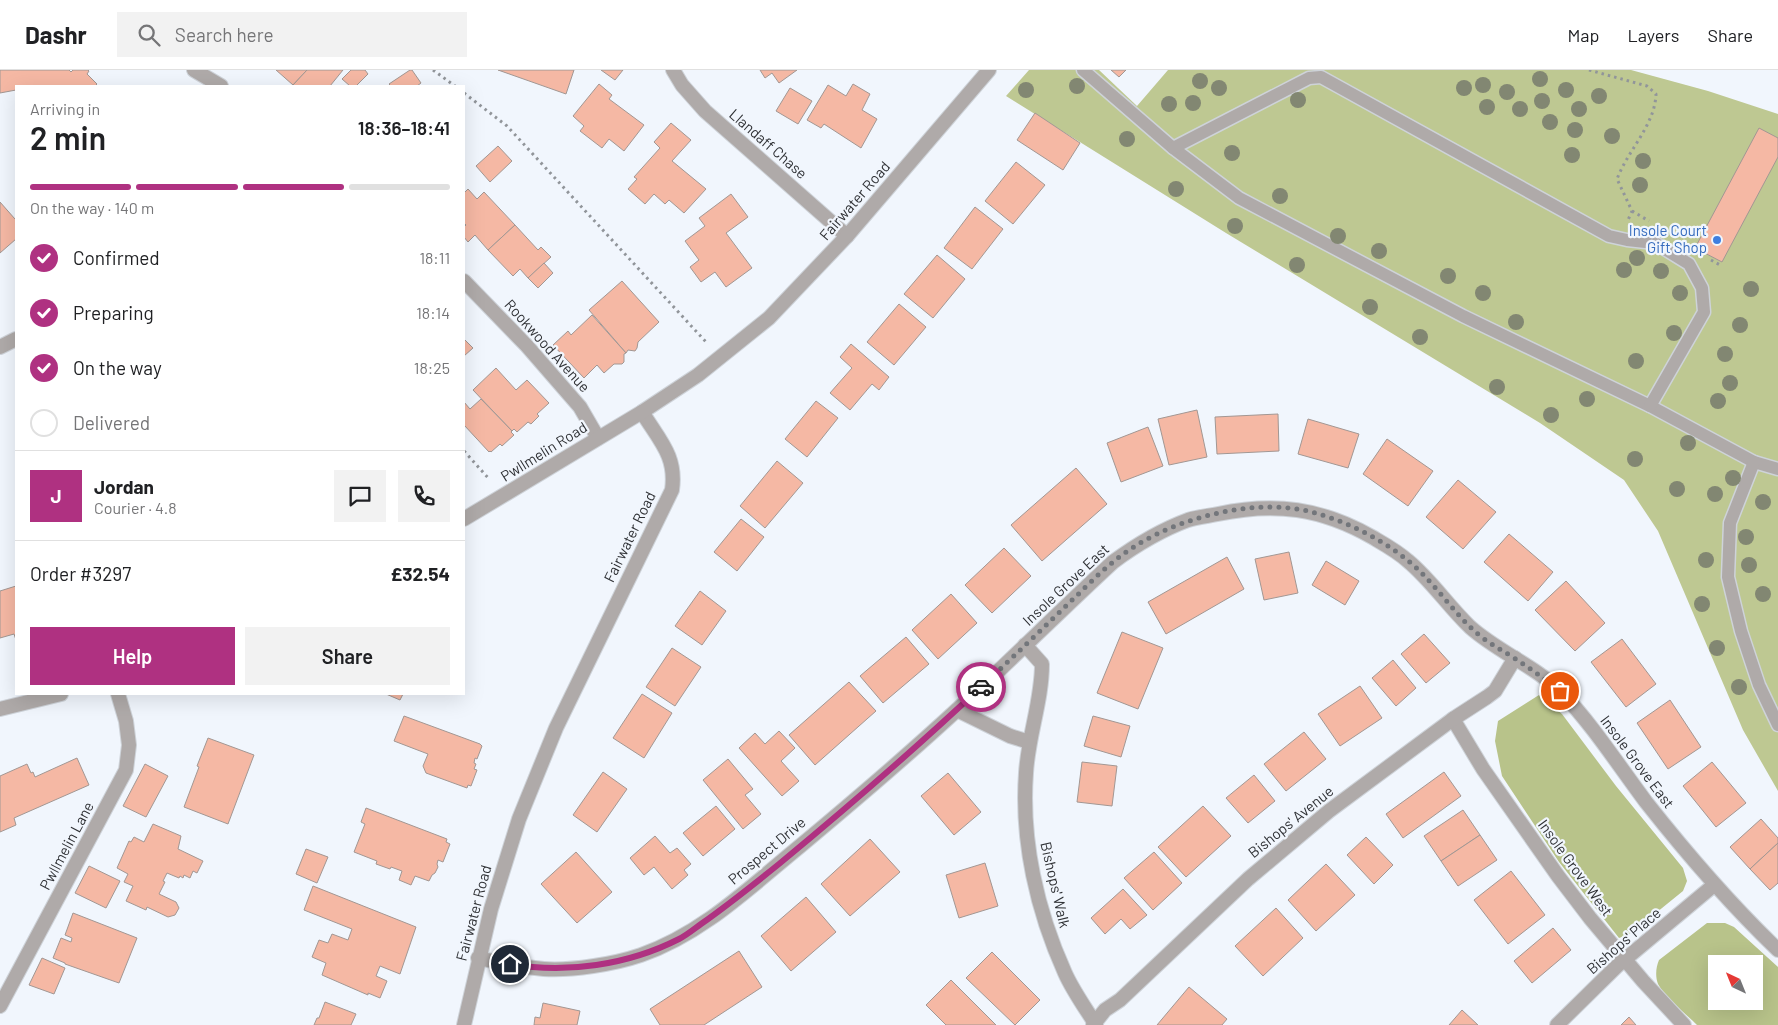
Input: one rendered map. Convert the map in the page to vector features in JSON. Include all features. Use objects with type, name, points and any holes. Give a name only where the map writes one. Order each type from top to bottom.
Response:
[{"type":"street","points":[[194,70],[219,85]]},
{"type":"street","name":"Llandaff Chase","points":[[673,70],[682,85],[705,111],[847,236]]},
{"type":"street","name":"Fairwater Road","points":[[464,1025],[478,958],[506,857],[538,770],[573,693],[672,490],[674,476],[672,464],[666,450],[642,412],[698,375],[769,318],[847,236],[989,70]]},
{"type":"street","name":"Rookwood Avenue","points":[[465,282],[528,346],[580,407],[598,438]]},
{"type":"street","points":[[0,346],[15,340]]},
{"type":"street","name":"Pwllmelin Road","points":[[465,518],[642,412]]},
{"type":"street","name":"Insole Grove East","points":[[1025,645],[1113,562],[1138,544],[1160,532],[1190,520],[1256,508],[1277,508],[1311,512],[1333,518],[1386,544],[1407,559],[1475,631],[1560,691],[1578,711],[1648,804],[1714,885],[1778,950]]},
{"type":"street","name":"Prospect Drive","points":[[478,958],[546,969],[573,968],[610,963],[640,955],[680,939],[743,894],[818,831],[957,710],[1025,645]]},
{"type":"street","name":"Bishops' Walk","points":[[1025,645],[1042,664],[1040,696],[1029,742],[1026,774],[1025,822],[1031,864],[1051,939],[1066,974],[1095,1024]]},
{"type":"street","name":"Bishops' Avenue","points":[[1095,1024],[1106,1010],[1120,1000],[1248,879],[1342,800],[1487,697],[1494,690],[1514,658]]},
{"type":"street","points":[[0,709],[57,695]]},
{"type":"street","name":"Pwllmelin Lane","points":[[0,1006],[126,770],[129,745],[126,721],[118,695]]},
{"type":"street","points":[[957,710],[1010,736],[1029,742]]},
{"type":"street","name":"Insole Grove West","points":[[1453,720],[1483,769],[1558,876],[1625,960],[1684,1025]]},
{"type":"street","name":"Bishops' Place","points":[[1557,1025],[1625,960],[1714,885]]},
{"type":"lane","points":[[1083,70],[1173,148],[1239,198],[1463,316],[1650,406],[1754,462],[1778,469]]},
{"type":"lane","points":[[1173,148],[1309,78],[1321,77],[1609,236],[1655,243],[1689,264],[1702,288],[1704,312],[1650,406]]},
{"type":"lane","points":[[1754,462],[1730,523],[1728,577],[1744,640],[1759,685],[1778,725]]},
{"type":"path","points":[[433,70],[454,85]]},
{"type":"path","points":[[1589,70],[1647,86],[1656,94],[1656,105],[1617,178],[1632,211],[1618,238]]},
{"type":"path","points":[[465,94],[507,126],[719,358]]},
{"type":"path","points":[[465,452],[486,475],[501,497]]},
{"type":"green space","points":[[1029,70],[1099,70],[1137,106],[1168,70],[1631,70],[1708,91],[1778,114],[1778,791],[1743,730],[1658,531],[1624,480],[1540,423],[1226,233],[1006,96]]},
{"type":"green space","points":[[1539,695],[1562,714],[1616,786],[1683,868],[1687,881],[1683,891],[1630,934],[1619,938],[1559,862],[1502,776],[1495,741],[1498,721]]},
{"type":"green space","points":[[1707,923],[1725,923],[1734,927],[1778,967],[1778,1025],[1697,1025],[1661,989],[1656,978],[1659,960]]},
{"type":"building","points":[[0,70],[69,70],[71,72],[73,70],[88,70],[87,74],[97,84],[15,85],[15,90],[0,93]]},
{"type":"building","points":[[276,70],[307,70],[293,85]]},
{"type":"building","points":[[307,70],[343,70],[331,85],[293,85]]},
{"type":"building","points":[[351,70],[365,70],[368,74],[357,85],[349,85],[342,79]]},
{"type":"building","points":[[410,70],[412,70],[421,83],[418,85],[389,84]]},
{"type":"building","points":[[498,70],[574,70],[566,94]]},
{"type":"building","points":[[601,70],[623,70],[615,80]]},
{"type":"building","points":[[760,70],[797,70],[779,83],[772,73],[765,78]]},
{"type":"building","points":[[1111,70],[1126,70],[1119,77]]},
{"type":"building","points":[[599,84],[612,95],[609,99],[644,125],[624,151],[609,139],[602,148],[580,131],[584,126],[573,116]]},
{"type":"building","points":[[853,84],[870,94],[862,110],[877,119],[861,148],[824,124],[821,128],[807,120],[828,85],[846,96]]},
{"type":"building","points":[[790,88],[812,101],[798,124],[776,111]]},
{"type":"building","points":[[1035,113],[1080,143],[1063,170],[1017,140]]},
{"type":"building","points":[[671,123],[691,140],[672,161],[706,189],[684,213],[669,200],[665,204],[654,194],[645,204],[628,189],[637,179],[634,177],[660,148],[654,142]]},
{"type":"building","points":[[1759,128],[1778,138],[1778,157],[1722,262],[1695,248]]},
{"type":"building","points":[[498,146],[512,161],[490,182],[476,166]]},
{"type":"building","points":[[1016,162],[1045,185],[1013,224],[985,201]]},
{"type":"building","points":[[468,189],[477,199],[484,192],[515,225],[488,250],[475,235],[468,242],[465,238],[465,192]]},
{"type":"building","points":[[731,194],[748,217],[726,233],[752,268],[726,287],[715,272],[701,282],[690,267],[699,260],[685,241],[705,226],[699,218]]},
{"type":"building","points":[[0,202],[15,219],[15,240],[0,253]]},
{"type":"building","points":[[975,207],[1003,229],[972,269],[944,248]]},
{"type":"building","points":[[515,225],[538,250],[541,247],[551,257],[528,278],[520,269],[513,276],[488,250]]},
{"type":"building","points":[[937,255],[965,279],[933,318],[904,294]]},
{"type":"building","points":[[544,263],[553,273],[538,288],[528,278]]},
{"type":"building","points":[[622,281],[659,322],[638,342],[635,351],[628,350],[626,353],[589,310]]},
{"type":"building","points":[[899,304],[926,327],[894,365],[867,342]]},
{"type":"building","points":[[592,315],[626,353],[624,354],[624,362],[622,364],[614,364],[604,373],[597,365],[584,378],[553,345],[568,331],[571,335]]},
{"type":"building","points":[[465,340],[473,348],[465,355]]},
{"type":"building","points":[[851,344],[889,377],[879,390],[872,384],[850,410],[830,393],[852,368],[840,357]]},
{"type":"building","points":[[496,368],[516,390],[527,380],[549,403],[537,414],[539,416],[531,424],[528,422],[517,432],[514,429],[512,431],[473,390]]},
{"type":"building","points":[[481,399],[514,435],[502,446],[500,444],[489,452],[465,426],[465,403],[470,409]]},
{"type":"building","points":[[816,401],[838,418],[807,457],[785,439]]},
{"type":"building","points":[[1197,410],[1207,457],[1169,465],[1158,419]]},
{"type":"building","points":[[1278,414],[1279,451],[1217,454],[1215,417]]},
{"type":"building","points":[[1308,419],[1359,434],[1348,468],[1298,454]]},
{"type":"building","points":[[1148,427],[1163,466],[1121,482],[1107,443]]},
{"type":"building","points":[[1387,439],[1433,471],[1408,506],[1363,474]]},
{"type":"building","points":[[777,461],[803,483],[765,528],[740,506]]},
{"type":"building","points":[[1076,468],[1107,504],[1042,561],[1011,525]]},
{"type":"building","points":[[1458,480],[1496,512],[1463,549],[1426,517]]},
{"type":"building","points":[[741,519],[764,537],[737,571],[714,552]]},
{"type":"building","points":[[1509,534],[1553,572],[1528,601],[1484,562]]},
{"type":"building","points":[[1004,548],[1031,576],[992,613],[965,585]]},
{"type":"building","points":[[1289,552],[1298,593],[1264,600],[1255,559]]},
{"type":"building","points":[[1227,557],[1244,589],[1166,634],[1148,602]]},
{"type":"building","points":[[1326,561],[1359,581],[1345,605],[1312,585]]},
{"type":"building","points":[[1566,581],[1605,623],[1575,651],[1535,610]]},
{"type":"building","points":[[15,586],[15,637],[14,634],[0,638],[0,591]]},
{"type":"building","points":[[700,591],[726,611],[702,645],[675,626]]},
{"type":"building","points":[[951,594],[977,623],[938,659],[912,630]]},
{"type":"building","points":[[1122,632],[1163,648],[1138,709],[1097,693]]},
{"type":"building","points":[[1424,634],[1450,663],[1426,683],[1401,654]]},
{"type":"building","points":[[906,637],[929,664],[883,703],[860,676]]},
{"type":"building","points":[[1622,639],[1656,684],[1626,707],[1591,662]]},
{"type":"building","points":[[672,648],[701,667],[675,706],[646,687]]},
{"type":"building","points":[[1393,660],[1416,688],[1396,706],[1372,678]]},
{"type":"building","points":[[849,682],[876,711],[815,765],[789,735]]},
{"type":"building","points":[[1360,686],[1382,718],[1340,746],[1318,714]]},
{"type":"building","points":[[642,694],[672,713],[644,758],[613,738]]},
{"type":"building","points":[[388,695],[402,695],[400,700]]},
{"type":"building","points":[[1670,700],[1701,747],[1668,769],[1637,723]]},
{"type":"building","points":[[404,716],[482,746],[477,759],[475,758],[474,763],[476,764],[474,769],[477,770],[471,786],[468,785],[467,788],[426,773],[423,766],[428,754],[394,741]]},
{"type":"building","points":[[1093,716],[1130,726],[1121,757],[1084,746]]},
{"type":"building","points":[[779,731],[795,748],[781,761],[799,781],[782,796],[739,748],[755,733],[765,744]]},
{"type":"building","points":[[1304,732],[1326,759],[1286,791],[1264,764]]},
{"type":"building","points":[[208,738],[254,755],[228,824],[184,807]]},
{"type":"building","points":[[77,758],[89,785],[14,818],[16,825],[0,832],[0,776],[27,764],[35,777]]},
{"type":"building","points":[[728,759],[753,789],[745,795],[761,814],[743,829],[703,780]]},
{"type":"building","points":[[1082,762],[1117,766],[1112,806],[1077,802]]},
{"type":"building","points":[[1712,762],[1746,803],[1716,827],[1683,786]]},
{"type":"building","points":[[145,764],[168,776],[146,817],[123,806]]},
{"type":"building","points":[[603,772],[627,789],[597,832],[573,815]]},
{"type":"building","points":[[1444,772],[1461,796],[1403,838],[1386,814]]},
{"type":"building","points":[[948,773],[981,812],[954,835],[921,796]]},
{"type":"building","points":[[1254,775],[1275,801],[1248,823],[1226,798]]},
{"type":"building","points":[[716,806],[735,829],[703,856],[683,833]]},
{"type":"building","points":[[1203,806],[1231,836],[1186,877],[1158,847]]},
{"type":"building","points":[[366,808],[447,839],[446,842],[450,844],[443,862],[438,860],[438,867],[429,881],[415,876],[411,885],[399,880],[402,871],[376,864],[377,861],[354,852],[365,824],[361,822]]},
{"type":"building","points":[[1463,810],[1480,835],[1441,861],[1424,836]]},
{"type":"building","points":[[1761,819],[1778,838],[1778,843],[1750,869],[1730,847]]},
{"type":"building","points":[[153,824],[181,836],[178,849],[203,861],[197,873],[193,871],[190,878],[184,875],[183,878],[180,876],[179,878],[167,873],[159,894],[176,902],[179,908],[175,915],[168,917],[147,907],[146,910],[126,901],[133,886],[124,882],[128,874],[117,868],[129,841],[131,842],[134,837],[144,842]]},
{"type":"building","points":[[1480,835],[1497,860],[1458,886],[1441,861]]},
{"type":"building","points":[[655,836],[670,853],[677,848],[691,864],[684,870],[688,875],[672,889],[654,867],[644,875],[630,858]]},
{"type":"building","points":[[1366,837],[1393,865],[1374,884],[1347,855]]},
{"type":"building","points":[[870,839],[900,872],[850,916],[821,884]]},
{"type":"building","points":[[1778,843],[1778,883],[1770,890],[1750,869]]},
{"type":"building","points":[[306,849],[328,857],[317,883],[296,874]]},
{"type":"building","points":[[576,852],[612,892],[577,923],[541,884]]},
{"type":"building","points":[[1154,852],[1182,883],[1153,910],[1124,878]]},
{"type":"building","points":[[985,863],[998,906],[959,918],[946,875]]},
{"type":"building","points":[[1326,864],[1355,895],[1316,931],[1288,900]]},
{"type":"building","points":[[89,866],[120,881],[106,908],[75,893]]},
{"type":"building","points":[[1511,871],[1545,915],[1508,944],[1474,900]]},
{"type":"building","points":[[313,886],[416,927],[400,974],[380,966],[376,976],[387,981],[380,998],[368,993],[368,995],[322,975],[326,963],[312,957],[319,940],[328,943],[332,934],[348,940],[352,929],[304,910]]},
{"type":"building","points":[[1123,889],[1147,915],[1130,929],[1121,919],[1105,934],[1091,918]]},
{"type":"building","points":[[806,897],[836,932],[791,971],[761,936]]},
{"type":"building","points":[[1276,908],[1303,938],[1263,976],[1235,946]]},
{"type":"building","points":[[73,913],[137,938],[119,983],[53,958],[61,938],[71,942],[72,938],[65,935]]},
{"type":"building","points":[[1553,928],[1571,950],[1532,983],[1514,961]]},
{"type":"building","points":[[739,951],[762,987],[704,1025],[660,1025],[650,1009]]},
{"type":"building","points":[[992,952],[1040,1000],[1015,1025],[966,978]]},
{"type":"building","points":[[42,958],[65,968],[54,994],[29,985]]},
{"type":"building","points":[[951,980],[996,1025],[946,1025],[926,1005]]},
{"type":"building","points":[[1189,987],[1227,1019],[1222,1025],[1157,1025]]},
{"type":"building","points":[[325,1002],[356,1014],[351,1025],[314,1025]]},
{"type":"building","points":[[543,1003],[580,1011],[577,1025],[534,1025],[535,1017],[540,1018]]},
{"type":"building","points":[[1462,1010],[1478,1025],[1449,1025]]},
{"type":"building","points":[[1629,1017],[1636,1025],[1621,1025]]},
{"type":"way so far","points":[[981,687],[1113,562],[1138,544],[1160,532],[1190,520],[1256,508],[1277,508],[1311,512],[1333,518],[1386,544],[1407,559],[1469,625],[1482,636],[1560,691]]},
{"type":"place","name":"Insole Court Gift Shop","points":[[1717,240]]},
{"type":"route","points":[[510,964],[546,969],[573,968],[610,963],[640,955],[680,939],[743,894],[818,831],[981,687]]}]
